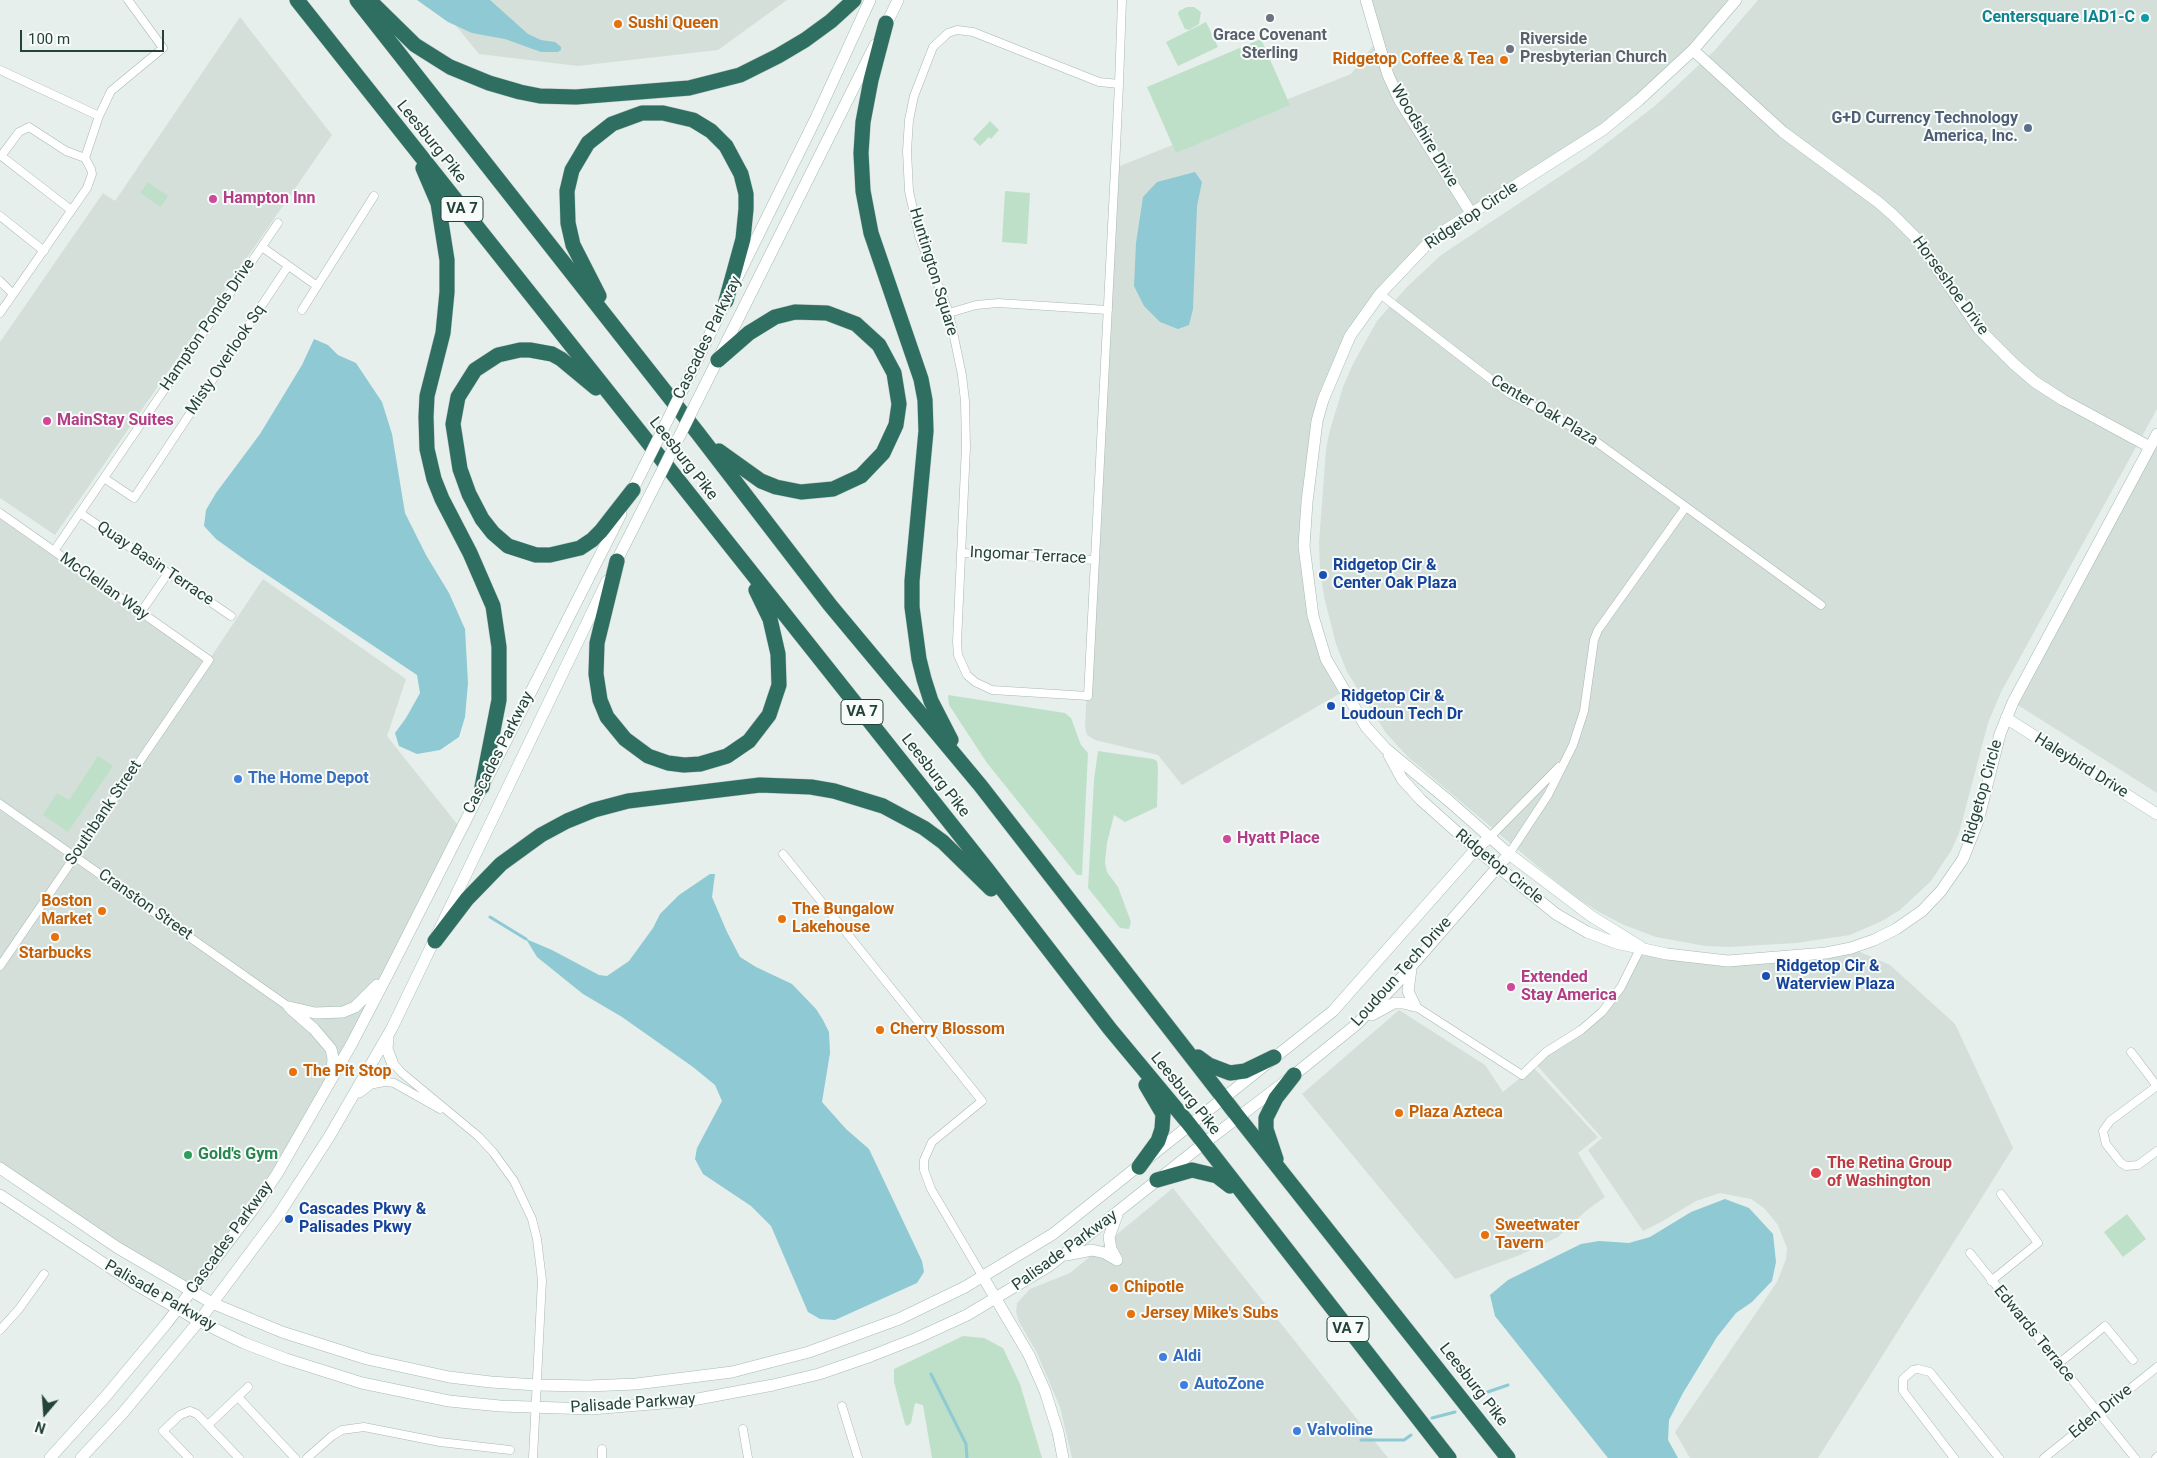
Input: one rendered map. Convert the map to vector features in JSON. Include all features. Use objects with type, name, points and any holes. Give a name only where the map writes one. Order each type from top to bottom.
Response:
[{"type":"highway","name":"Leesburg Pike","points":[[297,0],[1110,1029],[1189,1124],[1246,1200],[1449,1458]]},
{"type":"highway","name":"Leesburg Pike","points":[[357,0],[613,324],[830,605],[980,785],[1239,1118],[1508,1458]]},
{"type":"highway","points":[[370,0],[415,44],[450,67],[489,83],[520,92],[540,96],[576,97],[689,88],[740,75],[805,40],[831,21],[854,0]]},
{"type":"highway","points":[[886,23],[867,101],[861,153],[863,191],[871,233],[918,370],[925,400],[926,431],[912,581],[914,628],[919,659],[931,701],[943,728],[980,785]]},
{"type":"highway","points":[[385,113],[412,147],[426,175],[438,203],[445,239],[447,260],[445,313],[428,396],[426,438],[431,469],[439,493],[470,553],[496,616],[499,647],[499,700],[482,787]]},
{"type":"highway","points":[[613,324],[573,245],[566,212],[566,191],[576,161],[588,144],[612,124],[642,113],[663,113],[693,120],[719,138],[737,164],[744,184],[746,209],[743,239],[726,301]]},
{"type":"highway","points":[[697,432],[734,463],[761,481],[776,488],[812,492],[833,489],[861,476],[883,453],[896,425],[899,393],[890,363],[880,345],[865,330],[837,315],[806,311],[775,317],[749,333],[718,360]]},
{"type":"highway","points":[[628,417],[572,366],[561,359],[541,352],[520,350],[498,355],[488,360],[468,378],[455,407],[454,439],[460,469],[469,494],[482,519],[493,533],[508,546],[522,552],[550,556],[580,548],[601,531],[633,490]]},
{"type":"highway","points":[[617,561],[598,643],[596,674],[600,700],[607,717],[632,746],[648,756],[668,763],[700,764],[727,756],[749,741],[769,715],[779,685],[778,654],[770,619],[753,585],[726,542]]},
{"type":"highway","points":[[435,941],[467,899],[502,864],[541,835],[567,821],[594,810],[628,801],[760,785],[783,785],[811,787],[861,798],[883,806],[924,828],[964,860],[1043,942]]},
{"type":"highway","points":[[1110,1029],[1163,1114],[1162,1129],[1158,1141],[1139,1167]]},
{"type":"highway","points":[[1184,1047],[1209,1065],[1230,1073],[1245,1071],[1274,1057]]},
{"type":"highway","points":[[1280,1169],[1266,1129],[1266,1118],[1276,1098],[1294,1075]]},
{"type":"highway","points":[[1157,1180],[1192,1170],[1208,1172],[1218,1176],[1246,1200]]},
{"type":"main road","name":"Cascades Parkway","points":[[50,1458],[106,1396],[178,1309],[254,1208],[277,1174],[332,1078],[389,972],[633,490],[816,118],[870,0]]},
{"type":"main road","name":"Cascades Parkway","points":[[81,1458],[134,1400],[198,1321],[279,1214],[352,1099],[388,1037],[656,481],[898,0]]},
{"type":"main road","name":"Woodshire Drive","points":[[1366,0],[1388,75],[1400,101],[1471,213]]},
{"type":"main road","name":"Ridgetop Circle","points":[[1641,947],[1591,916],[1509,854],[1386,749],[1363,722],[1326,659],[1313,616],[1304,546],[1312,454],[1321,407],[1337,364],[1350,336],[1380,294],[1433,238],[1604,129],[1639,100],[1693,50],[1736,0]]},
{"type":"main road","name":"Horseshoe Drive","points":[[1693,50],[1783,132],[1893,215],[1917,240],[1979,329],[2034,382],[2063,400],[2150,447]]},
{"type":"main road","name":"Ridgetop Circle","points":[[1386,749],[1402,780],[1422,800],[1476,849],[1556,914],[1587,932],[1616,943],[1667,954],[1728,961],[1826,953],[1851,948],[1874,940],[1896,929],[1922,911],[1941,891],[1963,859],[1978,821],[2000,734],[2006,718],[2157,434]]},
{"type":"main road","name":"Haleybird Drive","points":[[2006,718],[2157,814]]},
{"type":"main road","name":"Loudoun Tech Drive","points":[[1224,1097],[1333,1011],[1476,849],[1490,837]]},
{"type":"main road","name":"Loudoun Tech Drive","points":[[1239,1118],[1357,1024],[1412,965],[1509,854]]},
{"type":"main road","points":[[1412,965],[1408,986],[1409,996],[1415,1006]]},
{"type":"main road","points":[[289,1007],[315,1013],[343,1012],[355,1007],[389,972]]},
{"type":"main road","points":[[1357,1024],[1394,1003],[1415,1006]]},
{"type":"main road","points":[[289,1007],[314,1029],[331,1049],[333,1058],[332,1078]]},
{"type":"main road","points":[[388,1037],[388,1049],[392,1062]]},
{"type":"main road","points":[[352,1099],[372,1083],[382,1081]]},
{"type":"main road","name":"Palisade Parkway","points":[[0,1168],[118,1248],[212,1303],[282,1332],[367,1359],[450,1377],[537,1386],[636,1384],[726,1373],[810,1352],[864,1333],[943,1298],[983,1277],[1053,1234],[1224,1097]]},
{"type":"main road","name":"Palisade Parkway","points":[[0,1195],[127,1280],[198,1321],[244,1343],[286,1359],[362,1383],[449,1400],[535,1408],[591,1409],[643,1406],[728,1395],[819,1374],[872,1356],[967,1315],[1063,1256],[1157,1180],[1239,1118]]},
{"type":"main road","points":[[1063,1256],[1092,1250],[1105,1253],[1116,1260],[1109,1238],[1118,1212]]},
{"type":"main road","points":[[983,1277],[1029,1355],[1045,1391],[1058,1432],[1063,1458]]},
{"type":"street","points":[[85,158],[99,116],[111,91],[163,48],[128,0]]},
{"type":"street","points":[[1119,84],[1122,0]]},
{"type":"street","name":"Huntington Square","points":[[965,30],[1099,82],[1119,84],[1108,310],[1088,696],[992,690],[975,682],[968,675],[958,655],[966,447],[962,375],[949,313],[917,229],[909,191],[907,169],[909,120],[914,96],[933,46],[948,32],[965,30]]},
{"type":"street","points":[[0,70],[99,116]]},
{"type":"street","points":[[0,313],[44,251],[86,188],[92,174],[85,158],[61,148],[29,127],[19,132],[1,156],[71,210]]},
{"type":"street","points":[[302,310],[374,196]]},
{"type":"street","points":[[0,216],[44,251]]},
{"type":"street","name":"Hampton Ponds Drive","points":[[54,551],[278,223]]},
{"type":"street","points":[[262,246],[317,286]]},
{"type":"street","name":"Misty Overlook Sq","points":[[104,478],[134,498],[288,266]]},
{"type":"street","points":[[0,281],[12,294]]},
{"type":"street","name":"Center Oak Plaza","points":[[1380,294],[1510,394],[1562,420],[1591,438],[1821,605]]},
{"type":"street","points":[[949,313],[998,303],[1108,310]]},
{"type":"street","points":[[1509,854],[1548,795],[1580,728],[1594,640],[1598,630],[1685,508]]},
{"type":"street","name":"McClellan Way","points":[[0,513],[209,660]]},
{"type":"street","name":"Quay Basin Terrace","points":[[80,513],[230,616]]},
{"type":"street","name":"Ingomar Terrace","points":[[961,553],[1095,560]]},
{"type":"street","points":[[140,612],[168,573]]},
{"type":"street","name":"Southbank Street","points":[[0,966],[209,660]]},
{"type":"street","points":[[1490,837],[1564,762]]},
{"type":"street","name":"Cranston Street","points":[[0,804],[289,1007]]},
{"type":"street","points":[[783,854],[982,1101],[932,1142],[926,1156],[924,1170],[931,1189],[983,1277]]},
{"type":"street","points":[[1415,1006],[1522,1075],[1546,1052],[1581,1030],[1602,1012],[1622,987],[1641,947]]},
{"type":"street","points":[[2131,1052],[2157,1086],[2110,1121],[2104,1132],[2106,1144],[2121,1163],[2126,1166],[2138,1165],[2157,1151]]},
{"type":"street","points":[[392,1062],[402,1073],[478,1136],[507,1169],[524,1199],[532,1219],[537,1239],[542,1280],[533,1458]]},
{"type":"street","points":[[382,1081],[394,1083],[420,1099],[453,1115]]},
{"type":"street","points":[[1992,1280],[2038,1243],[2001,1194]]},
{"type":"street","name":"Edwards Terrace","points":[[1970,1253],[2135,1458]]},
{"type":"street","points":[[0,1330],[19,1309],[44,1274]]},
{"type":"street","points":[[2058,1364],[2105,1326],[2133,1360]]},
{"type":"street","name":"Eden Drive","points":[[2044,1458],[2157,1367]]},
{"type":"street","points":[[1954,1458],[1903,1391],[1903,1379],[1912,1370],[1930,1372],[1999,1458]]},
{"type":"street","points":[[208,1424],[248,1387]]},
{"type":"street","points":[[238,1397],[295,1458]]},
{"type":"street","points":[[842,1406],[858,1458]]},
{"type":"street","points":[[189,1458],[163,1431],[180,1415],[190,1412],[197,1414],[208,1424],[239,1458]]},
{"type":"street","points":[[307,1458],[332,1436],[342,1430],[364,1427],[440,1442],[510,1450]]},
{"type":"street","points":[[743,1429],[748,1458]]},
{"type":"street","points":[[602,1449],[602,1458]]},
{"type":"shaded area","points":[[435,0],[787,0],[718,50],[578,66],[479,54]]},
{"type":"shaded area","points":[[1366,0],[1736,0],[1639,100],[1433,238],[1358,324],[1323,400],[1307,502],[1313,616],[1344,691],[1182,785],[1158,755],[1095,740],[1087,735],[1085,727],[1115,168],[1351,74],[1377,41]]},
{"type":"shaded area","points":[[1758,0],[2157,0],[2157,409],[2001,692],[1988,723],[1959,833],[1951,851],[1931,881],[1900,910],[1882,921],[1850,935],[1796,943],[1729,947],[1705,946],[1656,937],[1624,925],[1577,898],[1408,757],[1386,733],[1347,672],[1336,644],[1324,597],[1319,543],[1326,449],[1330,430],[1343,387],[1353,364],[1377,321],[1406,288],[1441,255],[1586,159],[1656,105],[1715,50]]},
{"type":"shaded area","points":[[240,17],[332,135],[55,535],[0,498],[0,342],[103,193],[115,201]]},
{"type":"shaded area","points":[[2157,434],[2157,793],[2013,702]]},
{"type":"shaded area","points":[[0,515],[209,660],[263,579],[406,679],[387,736],[461,829],[277,1174],[192,1291],[0,1168]]},
{"type":"shaded area","points":[[1641,947],[1728,961],[1851,948],[1890,965],[1955,1024],[2013,1148],[1818,1458],[1690,1458],[1675,1432],[1777,1282],[1786,1259],[1787,1248],[1778,1225],[1764,1208],[1751,1199],[1720,1193],[1696,1201],[1643,1231],[1588,1150],[1602,1138],[1534,1062],[1602,1012]]},
{"type":"shaded area","points":[[1399,1010],[1485,1065],[1503,1092],[1533,1067],[1598,1137],[1578,1153],[1605,1197],[1587,1210],[1558,1237],[1520,1255],[1455,1279],[1302,1094]]},
{"type":"shaded area","points":[[1173,1188],[1388,1458],[1072,1458],[1060,1407],[1036,1351],[1019,1322],[1016,1312],[1017,1303],[1030,1289],[1070,1273]]},
{"type":"green space","points":[[1187,7],[1194,7],[1201,12],[1199,24],[1189,30],[1185,29],[1178,14],[1179,11]]},
{"type":"green space","points":[[1206,22],[1218,47],[1178,66],[1166,42]]},
{"type":"green space","points":[[1261,39],[1290,105],[1176,153],[1147,87]]},
{"type":"green space","points":[[990,121],[999,130],[991,139],[989,137],[980,146],[973,139]]},
{"type":"green space","points":[[148,182],[168,196],[161,207],[140,193]]},
{"type":"green space","points":[[1005,191],[1030,193],[1027,244],[1002,242]]},
{"type":"green space","points":[[948,695],[1065,713],[1071,718],[1081,745],[1088,753],[1082,875],[1077,875],[987,763],[949,705]]},
{"type":"green space","points":[[1098,751],[1157,761],[1157,807],[1125,822],[1114,815],[1107,843],[1105,863],[1107,872],[1118,887],[1131,922],[1129,929],[1120,928],[1088,888],[1094,780]]},
{"type":"green space","points":[[98,756],[113,766],[68,832],[43,815],[57,793],[69,800]]},
{"type":"green space","points":[[2127,1214],[2146,1239],[2123,1257],[2104,1232]]},
{"type":"green space","points":[[963,1336],[984,1338],[1003,1348],[1020,1384],[1042,1458],[932,1458],[923,1405],[915,1403],[911,1423],[907,1426],[905,1424],[894,1382],[894,1369]]},
{"type":"water","points":[[417,0],[490,0],[528,34],[541,40],[555,42],[561,47],[561,50],[558,52],[541,52],[505,39],[472,33],[448,22]]},
{"type":"water","points":[[1195,172],[1202,182],[1197,206],[1193,309],[1189,325],[1178,329],[1160,322],[1144,306],[1134,286],[1136,243],[1143,197],[1157,182]]},
{"type":"water","points":[[314,339],[328,345],[338,355],[356,363],[382,402],[392,434],[405,513],[426,555],[449,593],[465,629],[468,683],[465,717],[459,737],[440,750],[417,754],[399,746],[395,733],[420,693],[417,675],[248,562],[216,539],[204,526],[206,510],[216,493],[260,434],[302,365]]},
{"type":"water","points":[[710,874],[715,874],[712,897],[740,957],[756,967],[792,984],[816,1009],[823,1020],[829,1032],[830,1053],[822,1102],[846,1129],[869,1149],[922,1261],[924,1272],[917,1283],[835,1320],[820,1319],[808,1312],[771,1226],[751,1206],[703,1174],[695,1159],[697,1148],[722,1101],[715,1085],[693,1067],[622,1017],[583,994],[537,957],[526,939],[552,950],[599,975],[607,976],[629,961],[653,928],[660,914],[679,895]]},
{"type":"water","points":[[1725,1199],[1749,1208],[1773,1234],[1776,1262],[1772,1281],[1752,1302],[1736,1313],[1717,1337],[1683,1393],[1669,1420],[1668,1440],[1678,1458],[1608,1458],[1495,1316],[1490,1295],[1508,1280],[1581,1244],[1599,1241],[1629,1243],[1650,1237],[1691,1212]]},
{"type":"waterway","points":[[490,917],[526,939]]},
{"type":"waterway","points":[[931,1374],[966,1444],[967,1458]]},
{"type":"waterway","points":[[1476,1396],[1508,1385]]},
{"type":"waterway","points":[[1432,1418],[1455,1412]]},
{"type":"waterway","points":[[1361,1440],[1404,1440],[1411,1435]]},
{"type":"place","name":"Grace Covenant Sterling","points":[[1270,18]]},
{"type":"place","name":"Centersquare IAD1-C","points":[[2145,18]]},
{"type":"place","name":"Sushi Queen","points":[[618,24]]},
{"type":"place","name":"Riverside Presbyterian Church","points":[[1510,49]]},
{"type":"place","name":"Ridgetop Coffee & Tea","points":[[1504,60]]},
{"type":"place","name":"G+D Currency Technology America, Inc.","points":[[2028,128]]},
{"type":"place","name":"Hampton Inn","points":[[213,199]]},
{"type":"place","name":"MainStay Suites","points":[[47,421]]},
{"type":"place","name":"Ridgetop Cir & Center Oak Plaza","points":[[1323,575]]},
{"type":"place","name":"Ridgetop Cir & Loudoun Tech Dr","points":[[1331,706]]},
{"type":"place","name":"The Home Depot","points":[[238,779]]},
{"type":"place","name":"Hyatt Place","points":[[1227,839]]},
{"type":"place","name":"Boston Market","points":[[102,911]]},
{"type":"place","name":"The Bungalow Lakehouse","points":[[782,919]]},
{"type":"place","name":"Starbucks","points":[[55,937]]},
{"type":"place","name":"Ridgetop Cir & Waterview Plaza","points":[[1766,976]]},
{"type":"place","name":"Extended Stay America","points":[[1511,987]]},
{"type":"place","name":"Cherry Blossom","points":[[880,1030]]},
{"type":"place","name":"The Pit Stop","points":[[293,1072]]},
{"type":"place","name":"Plaza Azteca","points":[[1399,1113]]},
{"type":"place","name":"Gold's Gym","points":[[188,1155]]},
{"type":"place","name":"The Retina Group of Washington","points":[[1816,1173]]},
{"type":"place","name":"Cascades Pkwy & Palisades Pkwy","points":[[289,1219]]},
{"type":"place","name":"Sweetwater Tavern","points":[[1485,1235]]},
{"type":"place","name":"Chipotle","points":[[1114,1288]]},
{"type":"place","name":"Jersey Mike's Subs","points":[[1131,1314]]},
{"type":"place","name":"Aldi","points":[[1163,1357]]},
{"type":"place","name":"AutoZone","points":[[1184,1385]]},
{"type":"place","name":"Valvoline","points":[[1297,1431]]}]
